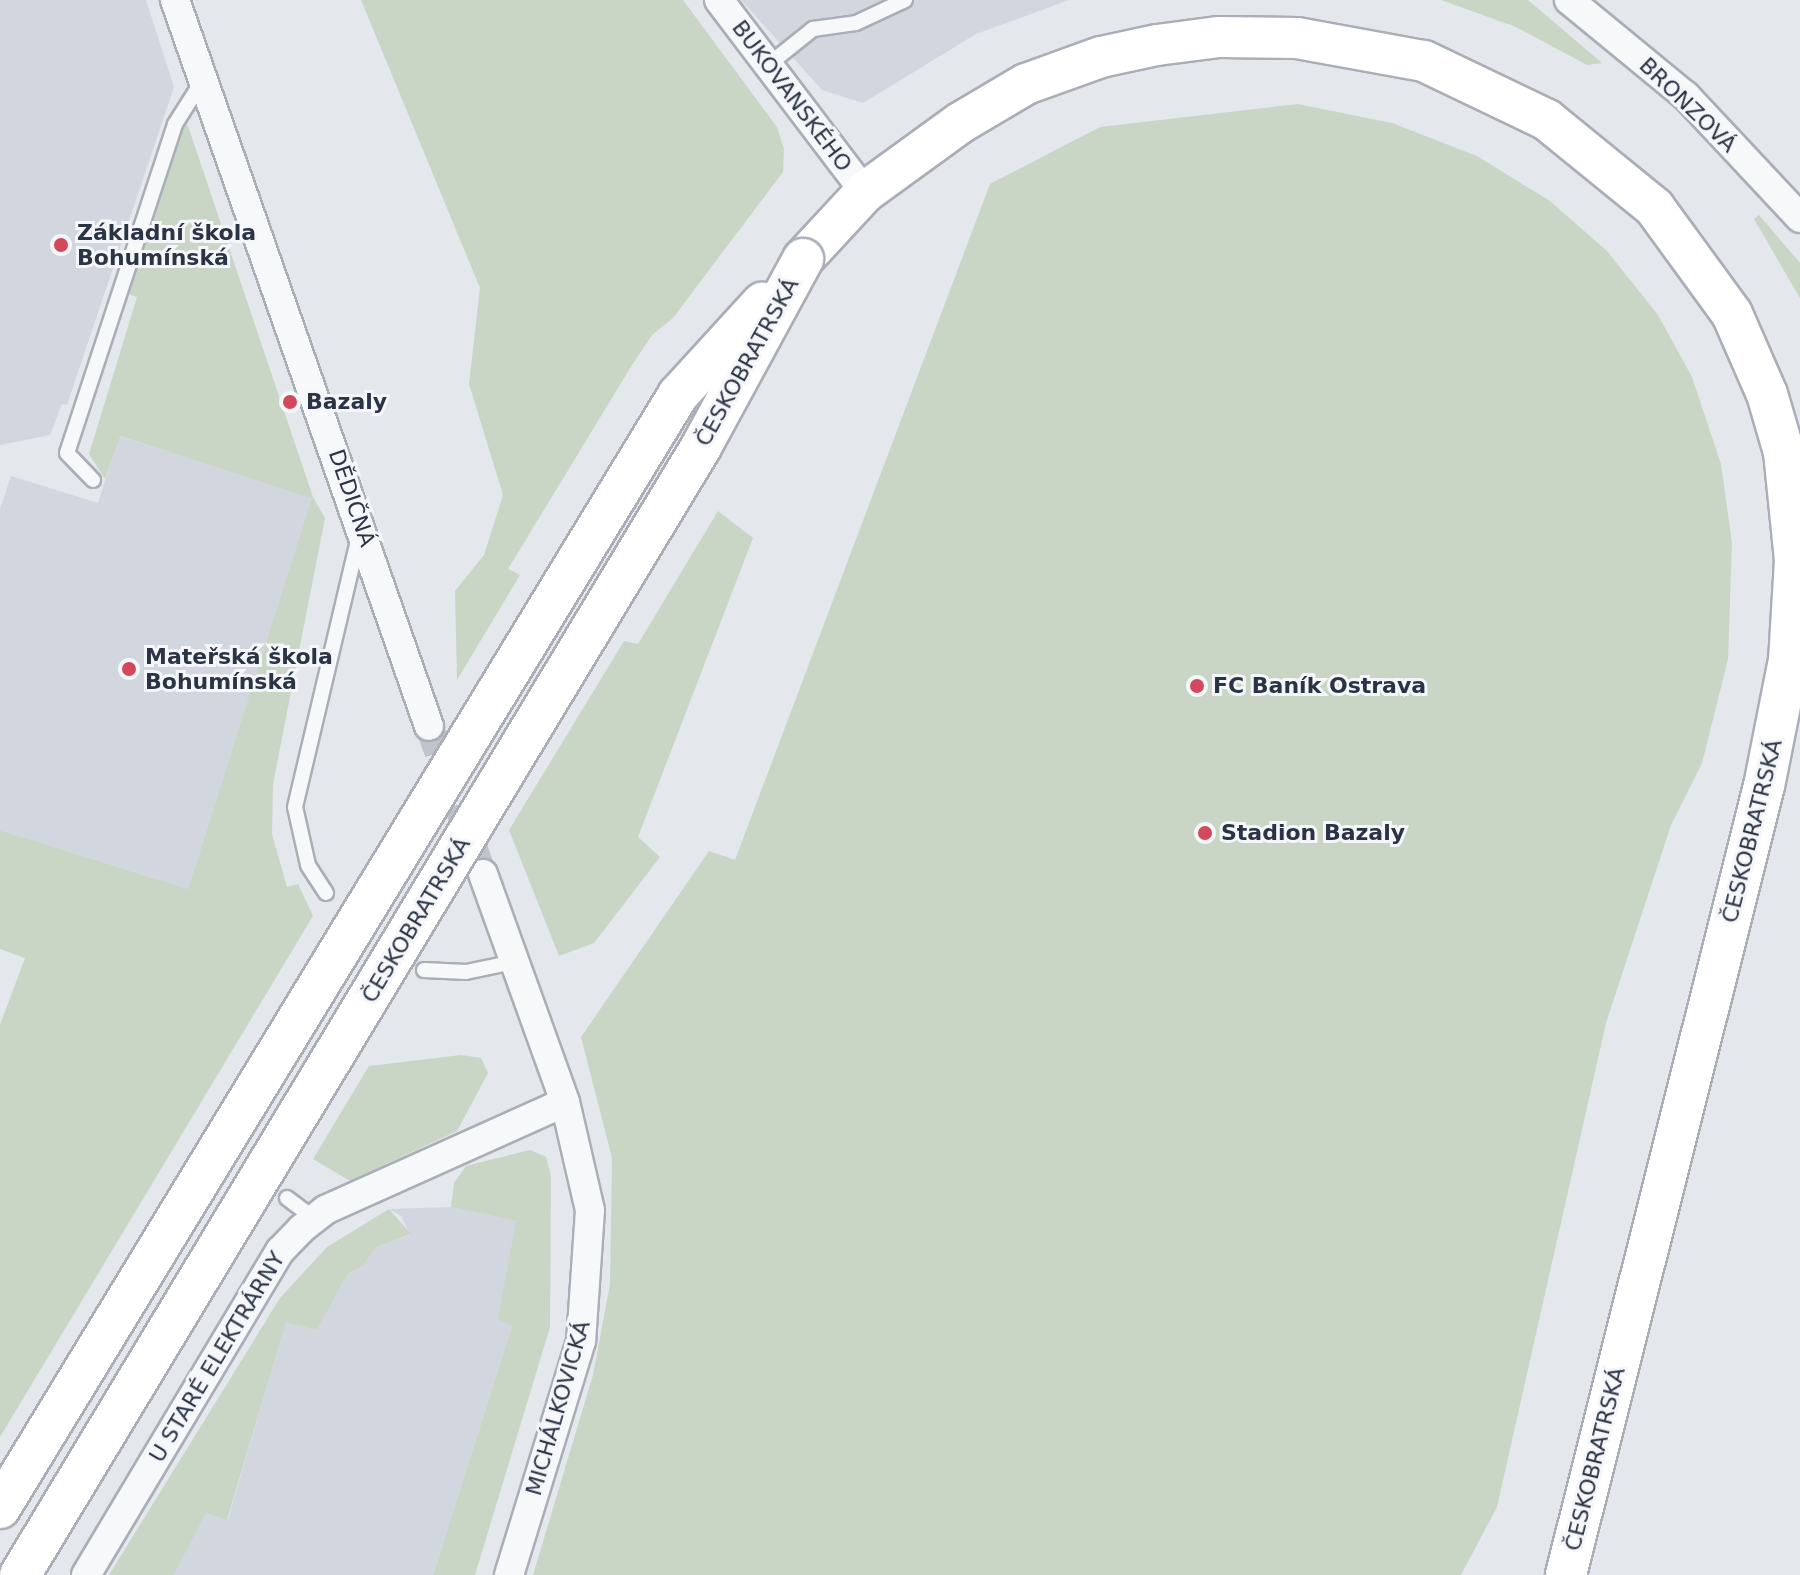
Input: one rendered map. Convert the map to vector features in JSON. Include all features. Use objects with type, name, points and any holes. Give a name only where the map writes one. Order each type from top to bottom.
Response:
[{"type":"street","name":"DĚDIČNÁ","points":[[175,0],[429,726]]},
{"type":"street","name":"BUKOVANSKÉHO","points":[[719,0],[865,192]]},
{"type":"street","name":"BRONZOVÁ","points":[[1569,0],[1686,96],[1800,218]]},
{"type":"street","name":"ČESKOBRATRSKÁ","points":[[0,1508],[678,395],[865,192],[992,103],[1074,65],[1157,45],[1219,37],[1330,42],[1395,54],[1454,73],[1577,139],[1654,207],[1732,314],[1758,370],[1784,452],[1795,560],[1789,660],[1764,786],[1566,1575]]},
{"type":"street","name":"ČESKOBRATRSKÁ","points":[[20,1575],[701,447],[803,259]]},
{"type":"street","points":[[483,874],[514,962]]},
{"type":"street","name":"MICHÁLKOVICKÁ","points":[[509,1575],[575,1363],[587,1298],[588,1188],[565,1102],[514,962]]},
{"type":"street","name":"U STARÉ ELEKTRÁRNY","points":[[86,1575],[280,1251],[314,1218],[565,1102]]},
{"type":"lane","points":[[768,65],[813,29],[856,23],[905,0]]},
{"type":"lane","points":[[93,480],[67,453],[175,124],[203,79]]},
{"type":"lane","points":[[326,893],[308,865],[295,807],[361,525]]},
{"type":"lane","points":[[424,970],[466,972],[514,962]]},
{"type":"lane","points":[[287,1198],[314,1218]]},
{"type":"shaded area","name":"Základní škola Bohumínská","points":[[0,0],[146,0],[174,87],[67,405],[62,404],[50,435],[0,445]]},
{"type":"shaded area","points":[[741,0],[1069,0],[976,34],[863,103],[822,90]]},
{"type":"shaded area","name":"Mateřská škola Bohumínská","points":[[119,436],[313,497],[188,889],[0,830],[0,509],[11,476],[98,503]]},
{"type":"shaded area","points":[[451,1207],[516,1221],[512,1326],[433,1575],[174,1575],[206,1512],[228,1519],[286,1321],[317,1330],[347,1275],[363,1265],[377,1247],[410,1235],[401,1216],[389,1209]]},
{"type":"green space","points":[[361,0],[683,0],[777,127],[784,149],[783,172],[673,318],[652,335],[632,365],[508,569],[520,575],[457,680],[455,591],[484,555],[503,495],[469,384],[480,288]]},
{"type":"green space","points":[[1441,0],[1528,0],[1602,63],[1587,65],[1516,27]]},
{"type":"green space","name":"Stadion Bazaly","points":[[1298,104],[1392,123],[1477,156],[1550,201],[1607,251],[1658,315],[1692,377],[1721,464],[1732,543],[1728,659],[1702,763],[1671,825],[1606,1023],[1497,1507],[1461,1575],[533,1575],[593,1375],[610,1284],[612,1158],[581,1037],[709,851],[735,860],[990,184],[1100,127]]},
{"type":"green space","points":[[183,124],[188,126],[313,497],[325,518],[273,784],[272,834],[287,887],[298,884],[313,916],[0,1437],[0,1025],[25,958],[0,949],[0,830],[188,889],[312,498],[120,436],[105,479],[89,454],[137,297],[128,294]]},
{"type":"green space","points":[[1759,215],[1800,263],[1800,298],[1754,219]]},
{"type":"green space","points":[[718,511],[753,538],[638,837],[660,857],[594,943],[559,956],[509,830],[624,641],[638,644]]},
{"type":"green space","points":[[461,1055],[481,1058],[488,1073],[457,1131],[350,1181],[313,1159],[369,1066]]},
{"type":"green space","points":[[530,1150],[546,1157],[551,1176],[550,1327],[475,1575],[433,1575],[512,1326],[498,1319],[516,1221],[451,1207],[454,1183],[466,1166]]},
{"type":"green space","points":[[389,1209],[411,1234],[377,1247],[363,1265],[347,1275],[317,1330],[286,1322],[227,1520],[206,1513],[174,1575],[109,1575],[280,1298],[327,1247]]},
{"type":"tunnel","points":[[429,726],[483,874]]},
{"type":"place","name":"Základní škola Bohumínská","points":[[61,245]]},
{"type":"place","name":"Bazaly","points":[[290,402]]},
{"type":"place","name":"Mateřská škola Bohumínská","points":[[129,669]]},
{"type":"place","name":"FC Baník Ostrava","points":[[1197,686]]},
{"type":"place","name":"Stadion Bazaly","points":[[1205,833]]}]
